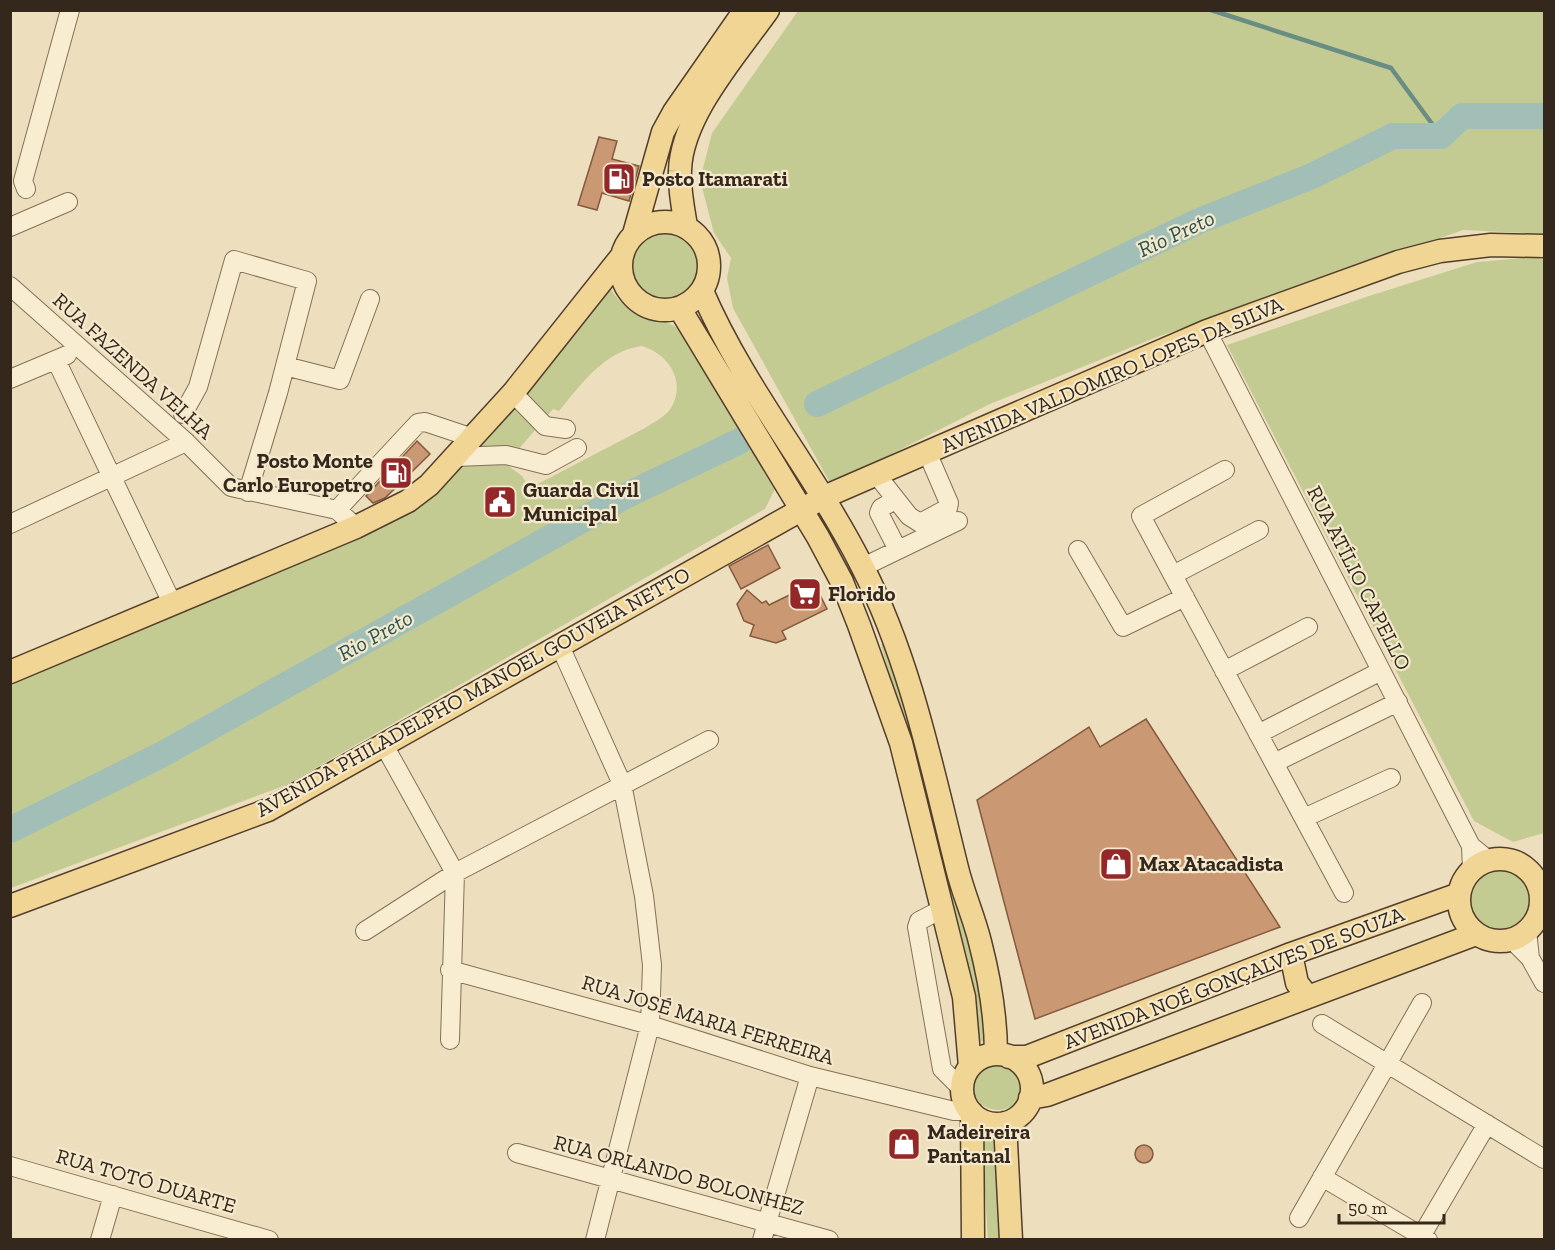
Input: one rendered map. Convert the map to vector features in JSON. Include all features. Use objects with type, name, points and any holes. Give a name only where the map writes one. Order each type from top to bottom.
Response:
[{"type":"main road","points":[[686,226],[680,170],[684,143],[698,113],[768,10]]},
{"type":"main road","points":[[10,672],[356,527],[408,501],[429,485],[513,393],[621,257],[634,234],[663,132],[740,14]]},
{"type":"main road","points":[[621,257],[621,276],[629,294],[643,306],[661,311],[680,309],[693,302],[702,291],[709,274],[709,255],[700,238],[686,226],[668,221],[650,224],[634,234]]},
{"type":"main road","name":"AVENIDA VALDOMIRO LOPES DA SILVA","points":[[824,497],[1207,331],[1398,262],[1440,251],[1491,245],[1545,246]]},
{"type":"main road","points":[[702,291],[729,348],[824,497],[863,567],[887,624],[923,728],[940,800],[947,819],[957,869],[980,942],[1003,1055]]},
{"type":"main road","points":[[680,309],[802,508],[837,573],[862,635],[905,761],[964,997],[970,1067],[964,1105],[973,1239]]},
{"type":"main road","name":"AVENIDA PHILADELPHO MANOEL GOUVEIA NETTO","points":[[10,906],[268,810],[824,497]]},
{"type":"main road","points":[[862,635],[887,624]]},
{"type":"main road","points":[[905,761],[923,775],[940,800]]},
{"type":"main road","points":[[925,842],[942,867],[957,869]]},
{"type":"main road","points":[[1477,858],[1508,859],[1535,864],[1536,880],[1541,896],[1531,923],[1487,940],[1476,934],[1465,923],[1459,909],[1459,894],[1463,880],[1477,858]]},
{"type":"main road","name":"AVENIDA NOÉ GONÇALVES DE SOUZA","points":[[1003,1055],[1027,1057],[1291,954],[1459,894]]},
{"type":"main road","name":"AVENIDA NOÉ GONÇALVES DE SOUZA","points":[[1030,1098],[1047,1095],[1476,934]]},
{"type":"main road","points":[[1291,954],[1298,984],[1308,997]]},
{"type":"main road","points":[[964,1105],[986,1122],[1005,1123],[1019,1116],[1030,1098],[1029,1076],[1020,1063],[1003,1055],[983,1057],[970,1067]]},
{"type":"main road","points":[[1005,1123],[1011,1239]]},
{"type":"street","points":[[38,215],[23,189],[70,10]]},
{"type":"street","points":[[12,221],[38,215],[68,202]]},
{"type":"street","points":[[183,414],[198,387],[234,260],[307,281],[248,492]]},
{"type":"street","name":"RUA FAZENDA VELHA","points":[[10,286],[186,442],[231,487],[337,510]]},
{"type":"street","points":[[285,366],[340,380],[370,299]]},
{"type":"street","name":"RUA ATÍLIO CAPELLO","points":[[1207,331],[1477,858]]},
{"type":"street","points":[[10,379],[81,349]]},
{"type":"street","points":[[56,360],[172,603]]},
{"type":"street","points":[[513,393],[544,426],[566,429]]},
{"type":"street","points":[[356,527],[337,510],[418,423],[425,422],[472,438]]},
{"type":"street","points":[[10,524],[186,442]]},
{"type":"street","points":[[456,457],[506,455],[546,465],[577,448]]},
{"type":"street","points":[[876,474],[909,516],[920,524],[948,508],[949,503],[927,452]]},
{"type":"street","points":[[1225,470],[1141,516],[1344,893]]},
{"type":"street","points":[[895,500],[881,507],[879,513],[898,550]]},
{"type":"street","points":[[863,567],[958,520]]},
{"type":"street","points":[[1173,575],[1259,530]]},
{"type":"street","points":[[1078,550],[1123,627],[1185,597]]},
{"type":"street","points":[[1224,671],[1308,627]]},
{"type":"street","points":[[560,646],[622,784],[644,896],[652,965],[651,1025],[595,1239]]},
{"type":"street","points":[[1258,734],[1381,671]]},
{"type":"street","points":[[1274,764],[1398,702]]},
{"type":"street","points":[[365,931],[455,873],[709,740]]},
{"type":"street","points":[[384,745],[455,873],[450,970],[450,1040]]},
{"type":"street","points":[[1304,818],[1391,778]]},
{"type":"street","points":[[942,909],[919,921],[917,927],[942,1069],[964,1105]]},
{"type":"street","points":[[1531,923],[1530,958],[1545,983]]},
{"type":"street","name":"RUA JOSÉ MARIA FERREIRA","points":[[450,970],[651,1025],[810,1076],[964,1105]]},
{"type":"street","points":[[1299,1218],[1422,1004]]},
{"type":"street","points":[[1322,1024],[1545,1159]]},
{"type":"street","points":[[765,1231],[810,1076]]},
{"type":"street","points":[[1322,1177],[1423,1238],[1487,1124]]},
{"type":"street","name":"RUA ORLANDO BOLONHEZ","points":[[518,1153],[765,1231],[829,1239]]},
{"type":"street","name":"RUA TOTÓ DUARTE","points":[[10,1166],[269,1239]]},
{"type":"street","points":[[100,1239],[113,1195]]},
{"type":"green space","points":[[798,11],[1544,11],[1544,234],[1463,230],[1157,337],[990,404],[854,473],[829,481],[733,308],[727,278],[731,258],[714,233],[700,180],[712,133]]},
{"type":"green space","points":[[664,234],[677,237],[689,244],[696,256],[699,269],[696,282],[689,294],[677,301],[664,304],[651,301],[639,294],[632,282],[629,269],[632,256],[639,244],[651,237]]},
{"type":"green space","points":[[1535,257],[1544,260],[1544,833],[1513,842],[1474,821],[1227,345],[1477,262]]},
{"type":"green space","points":[[609,286],[618,299],[635,313],[661,320],[682,331],[777,485],[765,509],[286,785],[11,888],[11,684],[376,526]],"holes":[[[641,346],[651,350],[667,362],[676,378],[675,398],[671,408],[663,417],[530,488],[522,476],[506,464],[553,409],[559,411],[585,380],[605,362],[628,349]]]},
{"type":"green space","points":[[886,639],[922,761],[913,760],[881,645]]},
{"type":"green space","points":[[1499,867],[1511,869],[1521,876],[1528,886],[1530,898],[1528,910],[1521,920],[1511,927],[1499,929],[1487,927],[1477,920],[1470,910],[1468,898],[1470,886],[1477,876],[1487,869]]},
{"type":"green space","points":[[949,884],[956,897],[985,990],[990,1039],[976,1043],[944,893]]},
{"type":"green space","points":[[998,1058],[1008,1060],[1016,1066],[1022,1074],[1024,1084],[1022,1094],[1016,1102],[1008,1108],[998,1110],[988,1108],[980,1102],[974,1094],[972,1084],[974,1074],[980,1066],[988,1060]]},
{"type":"green space","points":[[990,1135],[995,1136],[1004,1239],[988,1239],[982,1142]]},
{"type":"building","points":[[599,137],[617,141],[612,159],[639,166],[629,201],[602,193],[597,210],[578,205]]},
{"type":"building","name":"Posto Monte Carlo Europetro","points":[[417,441],[430,454],[385,498],[373,503],[366,496]]},
{"type":"building","points":[[768,545],[780,568],[741,589],[729,566]]},
{"type":"building","points":[[814,583],[827,609],[782,631],[786,639],[776,643],[750,636],[754,625],[744,621],[737,604],[747,590],[762,603],[766,601],[769,605]]},
{"type":"building","name":"Max Atacadista","points":[[1146,719],[1280,927],[1035,1019],[977,800],[1089,727],[1100,747]]},
{"type":"building","points":[[1144,1145],[1150,1148],[1153,1154],[1150,1160],[1144,1163],[1138,1160],[1135,1154],[1138,1148]]},
{"type":"waterway","points":[[1211,10],[1391,68],[1441,136]]},
{"type":"waterway","name":"Rio Preto","points":[[817,404],[1199,221],[1312,176],[1393,136],[1441,136],[1462,116],[1544,116]]},
{"type":"waterway","name":"Rio Preto","points":[[10,830],[159,756],[625,496],[740,441]]},
{"type":"place","name":"Posto Itamarati","points":[[619,179]]},
{"type":"place","name":"Posto Monte Carlo Europetro","points":[[396,473]]},
{"type":"place","name":"Guarda Civil Municipal","points":[[500,502]]},
{"type":"place","name":"Florido","points":[[805,594]]},
{"type":"place","name":"Max Atacadista","points":[[1116,864]]},
{"type":"place","name":"Madeireira Pantanal","points":[[904,1144]]}]
